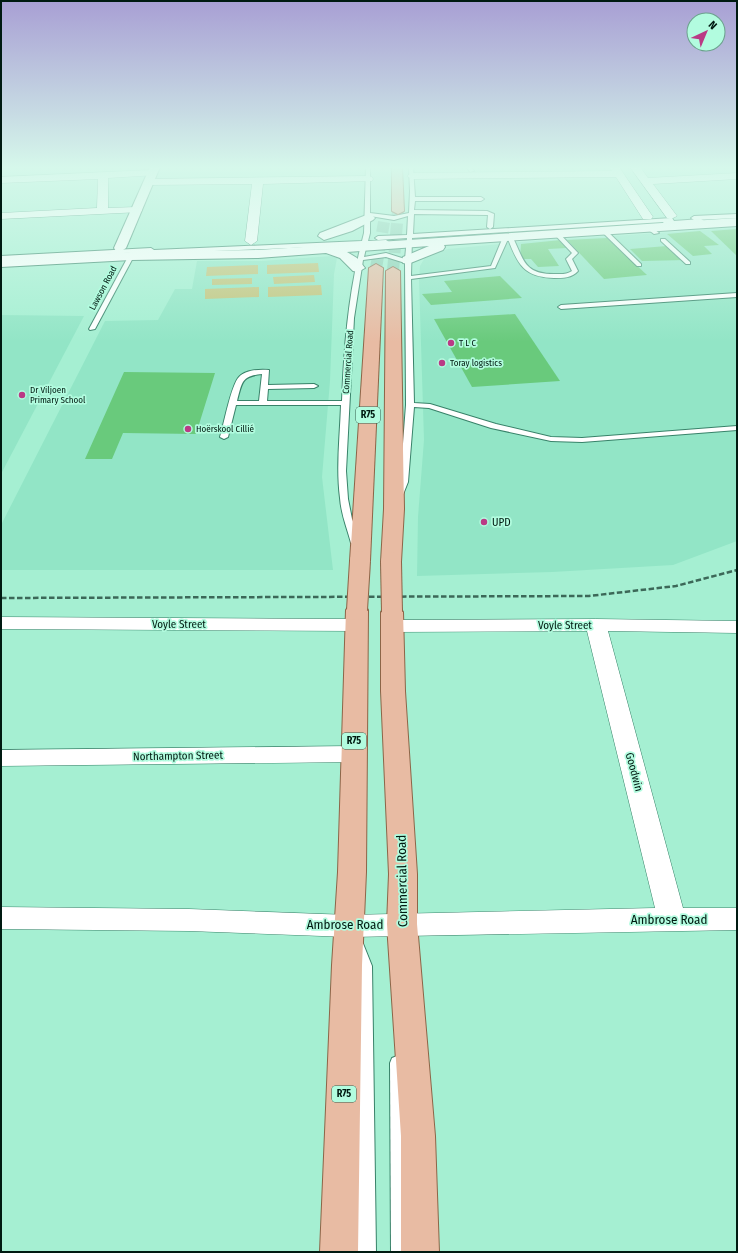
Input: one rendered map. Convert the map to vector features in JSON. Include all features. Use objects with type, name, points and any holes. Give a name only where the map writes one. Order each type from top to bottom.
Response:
[{"type":"main road","points":[[120,248],[129,225]]},
{"type":"main road","points":[[1,263],[131,256],[258,254],[324,242],[352,225]]},
{"type":"main road","points":[[1,255],[251,241],[324,242],[409,238],[483,239],[661,225]]},
{"type":"main road","points":[[409,238],[490,227],[650,226]]},
{"type":"main road","points":[[408,261],[428,250],[483,239]]},
{"type":"main road","points":[[324,242],[359,263]]},
{"type":"main road","name":"Commercial Road","points":[[340,1252],[357,618],[376,268]]},
{"type":"main road","name":"Commercial Road","points":[[393,271],[393,691],[403,874],[402,924],[418,1136],[420,1252]]},
{"type":"street","points":[[251,241],[253,225]]},
{"type":"street","name":"Voyle Street","points":[[1,623],[357,618]]},
{"type":"street","name":"Voyle Street","points":[[392,619],[596,625],[737,627]]},
{"type":"street","name":"Goodwin","points":[[596,625],[672,919]]},
{"type":"street","name":"Northampton Street","points":[[1,758],[354,754]]},
{"type":"street","name":"Ambrose Road","points":[[1,918],[189,920],[349,926],[737,919]]},
{"type":"lane","name":"Commercial Road","points":[[360,558],[348,519],[344,499],[342,471],[347,360],[359,263],[366,240],[368,225]]},
{"type":"lane","name":"Commercial Road","points":[[394,509],[404,482],[410,405],[408,261],[411,225]]},
{"type":"lane","points":[[409,238],[605,225]]},
{"type":"lane","points":[[603,230],[640,265]]},
{"type":"lane","points":[[508,237],[519,261],[531,273],[541,277],[572,274],[574,272],[568,259],[575,253],[556,233]]},
{"type":"lane","points":[[408,278],[493,267],[508,237]]},
{"type":"lane","points":[[1,259],[366,240]]},
{"type":"lane","points":[[663,240],[688,263]]},
{"type":"lane","points":[[359,263],[386,255],[408,261]]},
{"type":"lane","name":"Lawson Road","points":[[92,329],[131,256]]},
{"type":"lane","points":[[561,307],[737,295]]},
{"type":"lane","points":[[224,437],[238,383],[243,377],[254,373],[266,372],[263,403]]},
{"type":"lane","points":[[264,387],[314,386]]},
{"type":"lane","points":[[234,403],[346,403]]},
{"type":"lane","points":[[410,405],[430,406],[494,426],[551,439],[582,440],[737,428]]},
{"type":"lane","points":[[400,1252],[395,951],[402,924]]},
{"type":"lane","points":[[349,926],[365,966],[367,1252]]},
{"type":"shaded area","points":[[737,228],[737,541],[673,565],[552,572],[417,576],[418,517],[424,440],[419,279],[420,266],[424,259],[448,249],[520,242]]},
{"type":"shaded area","name":"Hoërskool Cillié","points":[[332,256],[337,258],[334,274],[330,381],[322,477],[333,570],[1,570],[1,525],[105,321],[158,320],[175,289],[192,289],[197,261],[261,261]]},
{"type":"shaded area","points":[[318,263],[319,272],[267,274],[267,265]]},
{"type":"shaded area","points":[[258,265],[258,274],[206,276],[207,267]]},
{"type":"shaded area","points":[[314,275],[315,282],[274,284],[273,277]]},
{"type":"shaded area","points":[[252,278],[252,284],[212,285],[212,279]]},
{"type":"shaded area","points":[[321,285],[322,295],[268,297],[268,287]]},
{"type":"shaded area","points":[[259,287],[259,297],[205,299],[205,289]]},
{"type":"shaded area","name":"Dr Viljoen Primary School","points":[[1,315],[84,316],[1,474]]},
{"type":"building","points":[[737,229],[737,256],[711,231]]},
{"type":"building","points":[[700,231],[719,245],[704,246],[712,254],[693,256],[667,234]]},
{"type":"building","points":[[607,238],[647,275],[604,279],[567,240]]},
{"type":"building","points":[[561,240],[567,248],[548,249],[559,266],[538,267],[531,259],[520,259],[521,244]]},
{"type":"building","points":[[667,246],[686,260],[642,261],[630,249]]},
{"type":"building","points":[[500,276],[522,298],[431,305],[422,294],[452,292],[444,281]]},
{"type":"building","points":[[515,314],[560,381],[472,387],[434,319]]},
{"type":"building","points":[[124,372],[215,373],[196,434],[123,433],[112,459],[85,459]]},
{"type":"tunnel","points":[[376,268],[383,225]]},
{"type":"tunnel","points":[[393,271],[397,225]]},
{"type":"railway","points":[[1,598],[589,596],[676,586],[737,570]]},
{"type":"place","name":"T L C","points":[[451,343]]},
{"type":"place","name":"Toray logistics","points":[[442,363]]},
{"type":"place","name":"Dr Viljoen Primary School","points":[[22,395]]},
{"type":"place","name":"Hoërskool Cillié","points":[[188,429]]},
{"type":"place","name":"UPD","points":[[484,522]]}]
